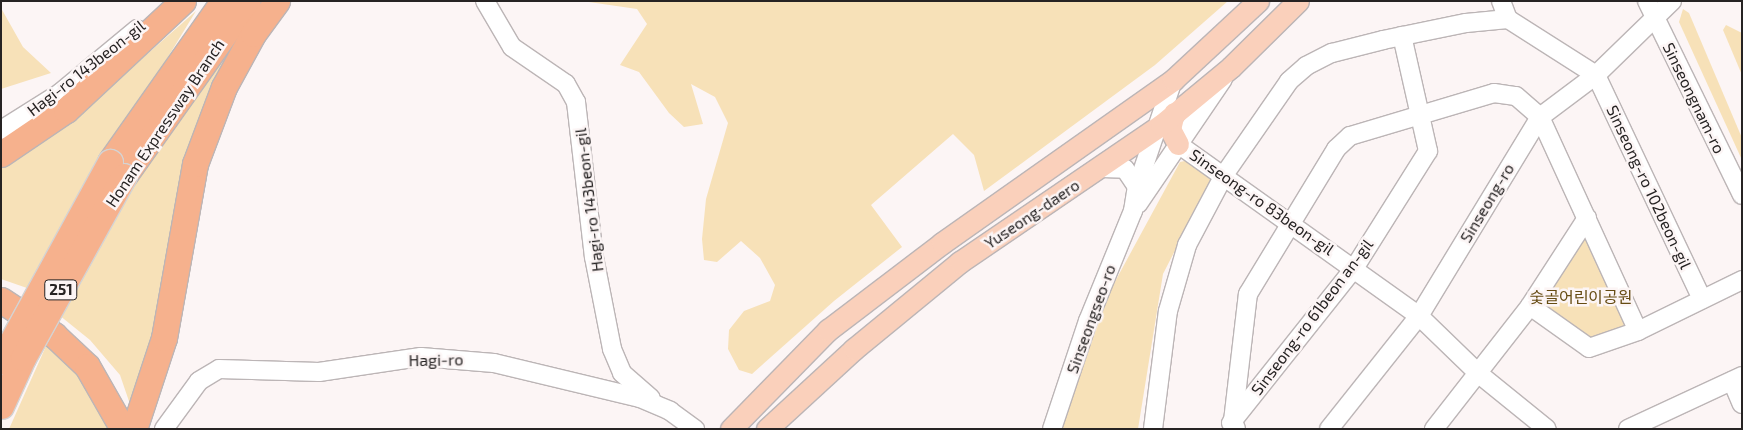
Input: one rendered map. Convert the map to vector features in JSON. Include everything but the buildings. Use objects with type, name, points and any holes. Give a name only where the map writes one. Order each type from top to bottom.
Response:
[{"type":"highway","points":[[1,154],[66,110],[182,1]]},
{"type":"highway","name":"Honam Expressway Branch","points":[[1,361],[117,169],[223,1]]},
{"type":"highway","name":"Honam Expressway Branch","points":[[1,406],[117,169],[248,1]]},
{"type":"highway","points":[[126,427],[164,338],[195,164],[224,87],[253,34],[277,1]]},
{"type":"highway","points":[[1,300],[54,335],[87,366],[126,427]]},
{"type":"main road","name":"Yuseong-daero","points":[[731,429],[828,330],[942,243],[1173,80],[1258,1]]},
{"type":"main road","name":"Yuseong-daero","points":[[767,429],[854,349],[960,262],[1102,168],[1231,68],[1298,1]]},
{"type":"main road","points":[[1167,119],[1178,144]]},
{"type":"street","name":"Hagi-ro 143beon-gil","points":[[1,130],[60,93],[166,1]]},
{"type":"street","name":"Hagi-ro 143beon-gil","points":[[485,1],[512,48],[566,84],[576,102],[594,257],[612,349],[622,373],[670,411]]},
{"type":"street","points":[[1501,1],[1508,19],[1596,75]]},
{"type":"street","name":"Sinseongnam-ro","points":[[1646,1],[1742,195]]},
{"type":"street","name":"Sinseong-ro","points":[[1329,429],[1418,316],[1540,117],[1596,75],[1672,1]]},
{"type":"street","points":[[1153,429],[1168,311],[1187,245],[1224,175],[1290,81],[1306,66],[1332,53],[1466,22],[1508,19]]},
{"type":"street","name":"Sinseong-ro 61beon an-gil","points":[[1232,426],[1355,267],[1428,151],[1418,115],[1402,36]]},
{"type":"street","points":[[1133,211],[1231,68]]},
{"type":"street","name":"Sinseong-ro 102beon-gil","points":[[1596,75],[1702,299]]},
{"type":"street","points":[[1133,211],[1137,187],[1167,119],[1173,80]]},
{"type":"street","points":[[1232,426],[1248,294],[1289,222],[1336,149],[1350,136],[1494,93],[1516,96],[1540,117],[1638,331]]},
{"type":"street","name":"Sinseong-ro 83beon-gil","points":[[1178,144],[1355,267],[1418,316],[1479,374],[1547,429]]},
{"type":"street","points":[[1102,168],[1125,169],[1137,187]]},
{"type":"street","name":"Sinseongseo-ro","points":[[1052,429],[1088,321],[1133,211]]},
{"type":"street","points":[[1434,429],[1479,374],[1530,306],[1587,218]]},
{"type":"street","points":[[1530,306],[1589,348],[1638,331],[1742,280]]},
{"type":"street","name":"Hagi-ro","points":[[164,429],[199,381],[219,369],[319,372],[421,357],[494,363],[640,398],[670,411],[695,429]]},
{"type":"street","points":[[1628,429],[1737,379],[1742,404]]},
{"type":"green space","points":[[582,1],[1228,1],[1155,65],[984,191],[974,155],[953,134],[871,205],[902,247],[834,301],[752,374],[739,370],[728,349],[729,330],[744,311],[770,301],[775,285],[760,258],[741,241],[717,262],[704,260],[702,239],[706,199],[728,123],[715,97],[691,84],[703,124],[684,127],[669,113],[639,72],[620,65],[647,24],[637,9]]},
{"type":"green space","points":[[1,8],[23,47],[51,73],[1,89]]},
{"type":"green space","points":[[1683,9],[1689,13],[1742,138],[1742,160],[1679,22]]},
{"type":"green space","points":[[196,11],[27,288],[1,279],[1,161],[44,135],[136,64]]},
{"type":"green space","points":[[249,19],[157,318],[132,410],[120,375],[90,340],[59,315],[135,180]]},
{"type":"green space","points":[[1726,25],[1742,33],[1742,75],[1723,30]]},
{"type":"green space","points":[[1194,159],[1212,178],[1163,274],[1138,429],[1061,429],[1105,300],[1180,162]]},
{"type":"green space","name":"숯골어린이공원","points":[[1586,236],[1629,322],[1626,330],[1590,343],[1544,311],[1541,298]]},
{"type":"green space","points":[[51,335],[118,429],[9,429]]}]
